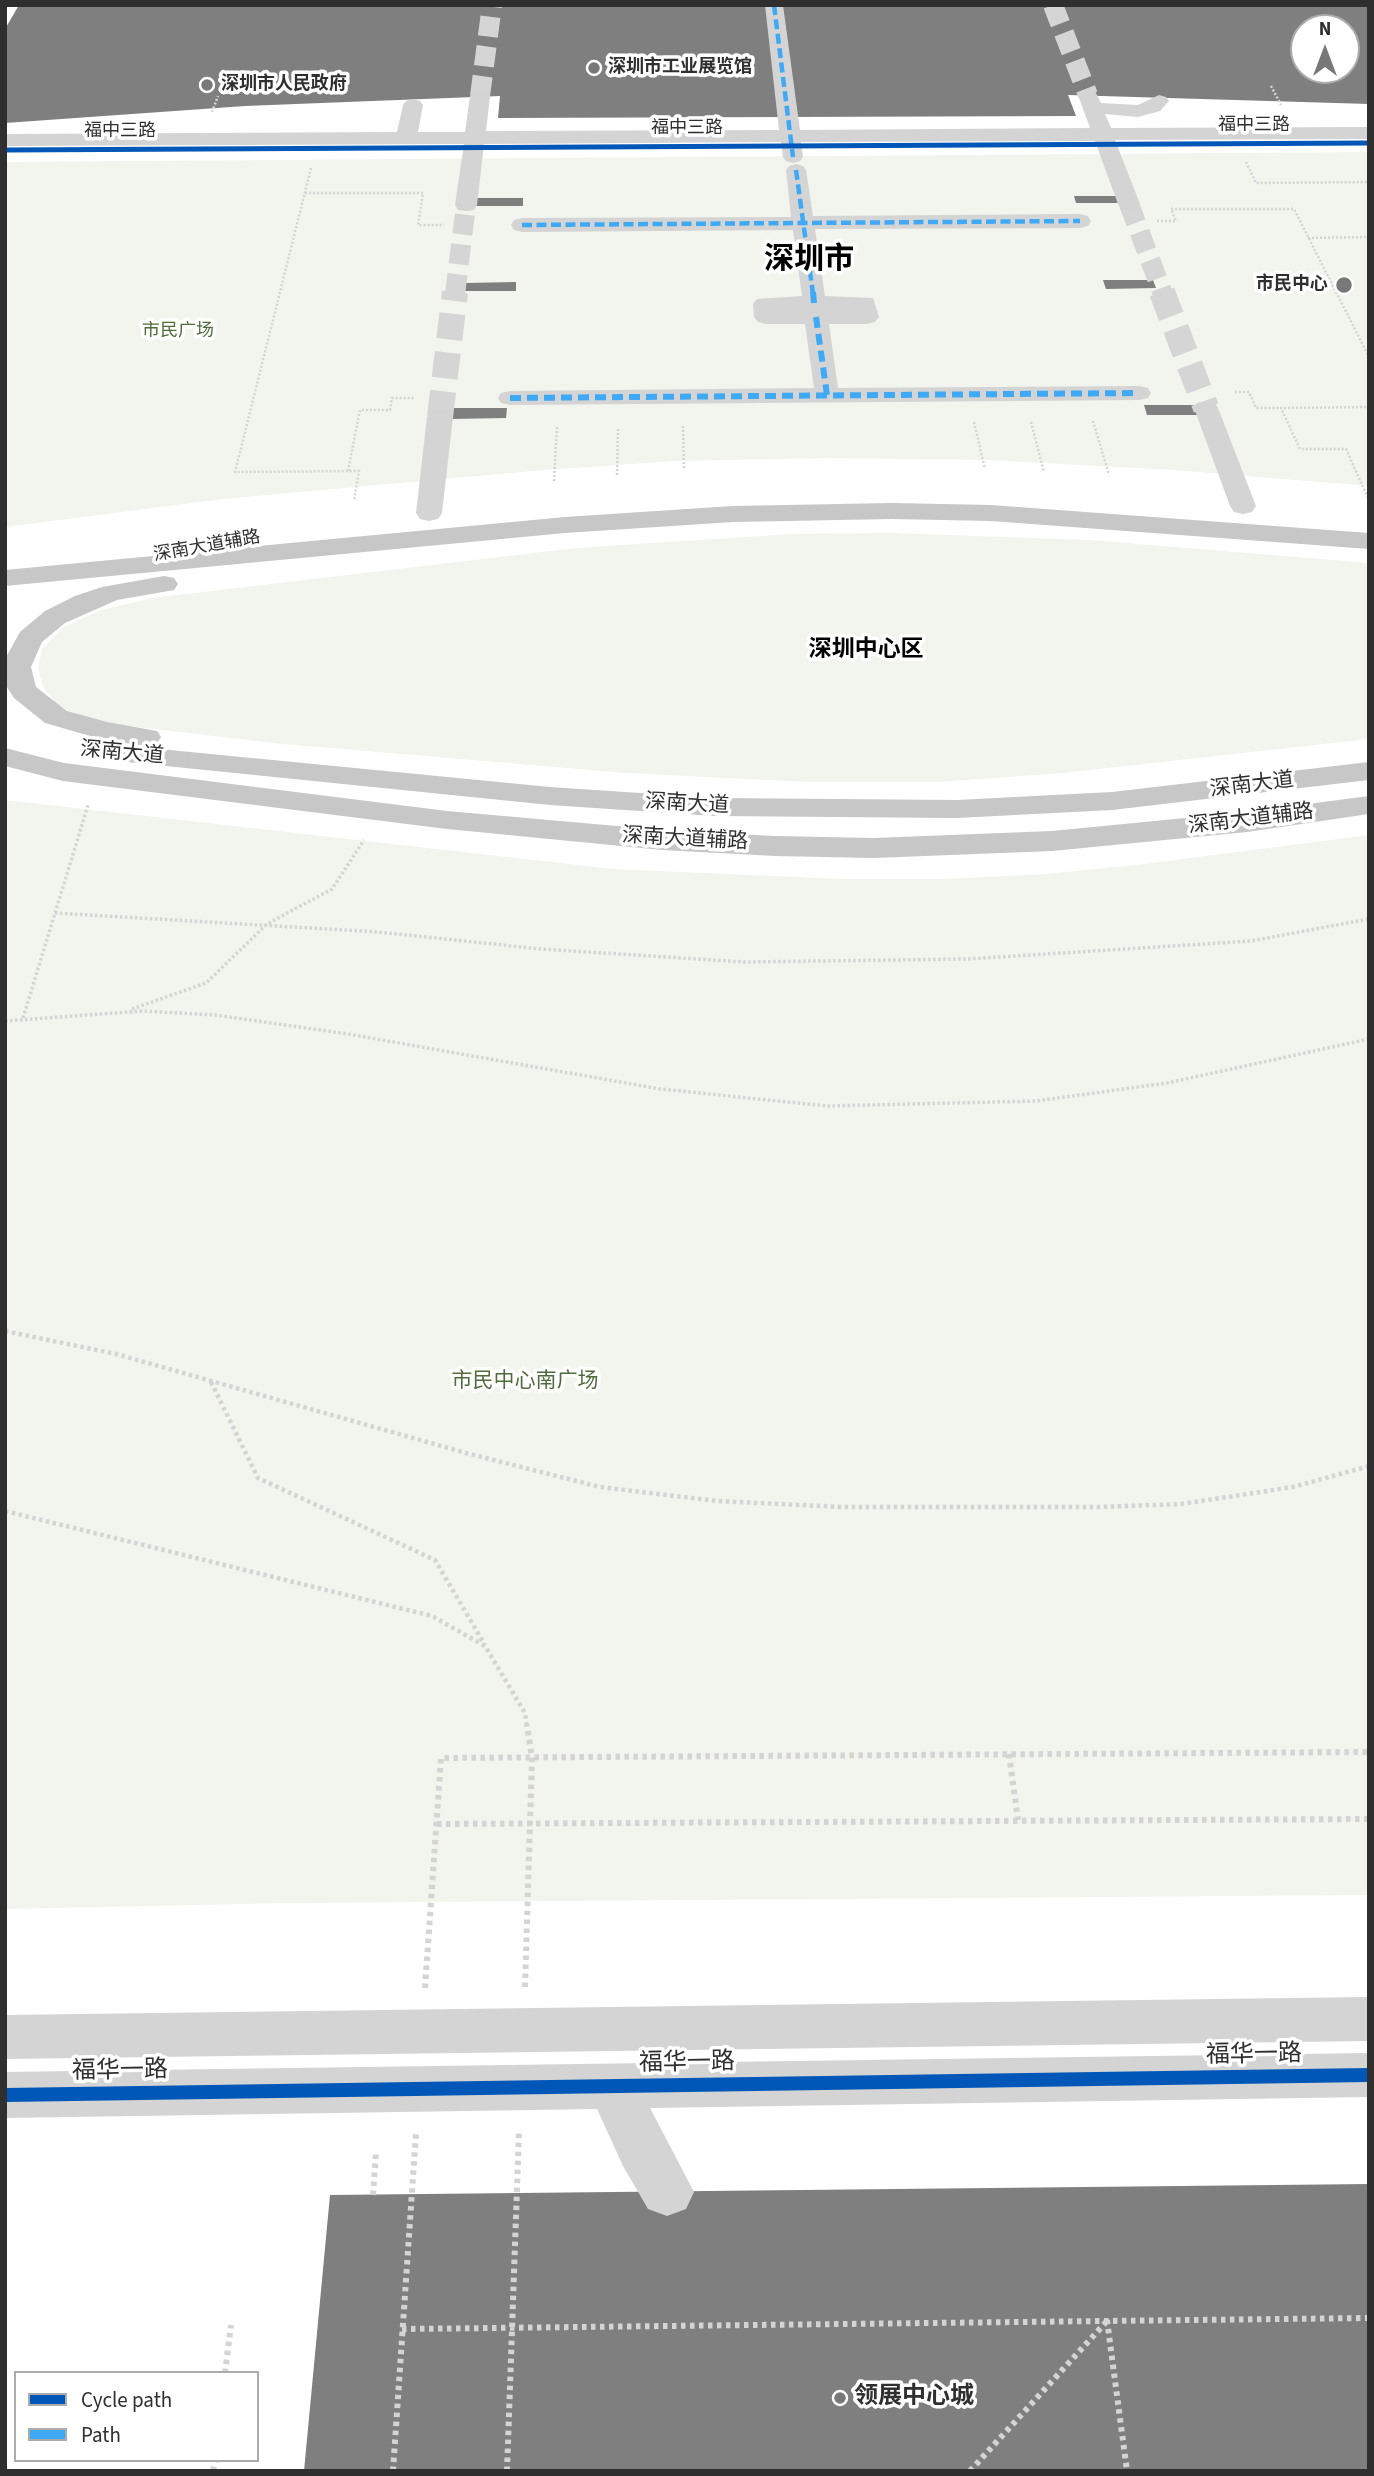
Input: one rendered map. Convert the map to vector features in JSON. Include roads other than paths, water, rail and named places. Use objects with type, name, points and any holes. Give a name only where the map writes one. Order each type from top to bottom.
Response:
[{"type":"main road","points":[[876,486],[937,487]]},
{"type":"main road","name":"深南大道辅路","points":[[91,568],[221,544],[429,513],[580,499]]},
{"type":"main road","points":[[5,578],[654,518],[812,512],[1247,511],[1369,517]]},
{"type":"main road","points":[[1247,511],[1369,541]]},
{"type":"main road","points":[[1247,511],[1369,553]]},
{"type":"main road","points":[[358,776],[274,752],[104,731],[74,724],[43,709],[24,692],[17,676],[19,660],[30,638],[55,617],[85,602],[112,593],[328,565],[463,536]]},
{"type":"main road","name":"深南大道","points":[[5,743],[633,802],[715,807],[878,810],[1112,801],[1362,771]]},
{"type":"main road","name":"深南大道辅路","points":[[5,757],[63,772],[447,820],[662,840],[788,846],[874,848],[1052,841],[1247,822],[1369,805]]},
{"type":"street","points":[[774,5],[827,395]]},
{"type":"street","points":[[466,205],[480,96]]},
{"type":"street","points":[[1129,204],[1089,99],[1106,109],[1127,111],[1147,109],[1159,102]]},
{"type":"street","points":[[406,138],[413,105]]},
{"type":"street","name":"福中三路","points":[[5,150],[474,143],[1105,139],[1369,133]]},
{"type":"street","name":"福中三路","points":[[5,140],[406,138],[474,143]]},
{"type":"street","name":"福中三路","points":[[1105,139],[1369,143]]},
{"type":"street","points":[[522,225],[1080,222]]},
{"type":"street","points":[[510,398],[1139,393]]},
{"type":"street","points":[[1206,408],[1247,511]]},
{"type":"street","points":[[429,513],[440,417]]},
{"type":"street","points":[[5,766],[63,772]]},
{"type":"street","name":"福华一路","points":[[5,2037],[1369,2019]]},
{"type":"street","name":"福华一路","points":[[5,2095],[1369,2075]]},
{"type":"street","points":[[613,2086],[642,2148],[667,2192]]},
{"type":"tunnel","points":[[480,96],[492,5]]},
{"type":"tunnel","points":[[1053,5],[1088,95]]},
{"type":"tunnel","points":[[1129,204],[1163,294]]},
{"type":"tunnel","points":[[455,294],[466,205]]},
{"type":"tunnel","points":[[440,417],[455,292]]},
{"type":"tunnel","points":[[1162,292],[1206,408]]},
{"type":"place","name":"深圳市工业展览馆","points":[[594,68]]},
{"type":"place","name":"深圳市人民政府","points":[[207,85]]},
{"type":"place","name":"市民中心","points":[[1344,285]]},
{"type":"place","name":"领展中心城","points":[[840,2398]]},
{"type":"district","name":"深圳市","points":[[809,261]]},
{"type":"district","name":"深圳中心区","points":[[866,651]]},
{"type":"park label","name":"市民广场","points":[[178,332]]},
{"type":"park label","name":"市民中心南广场","points":[[525,1382]]}]
